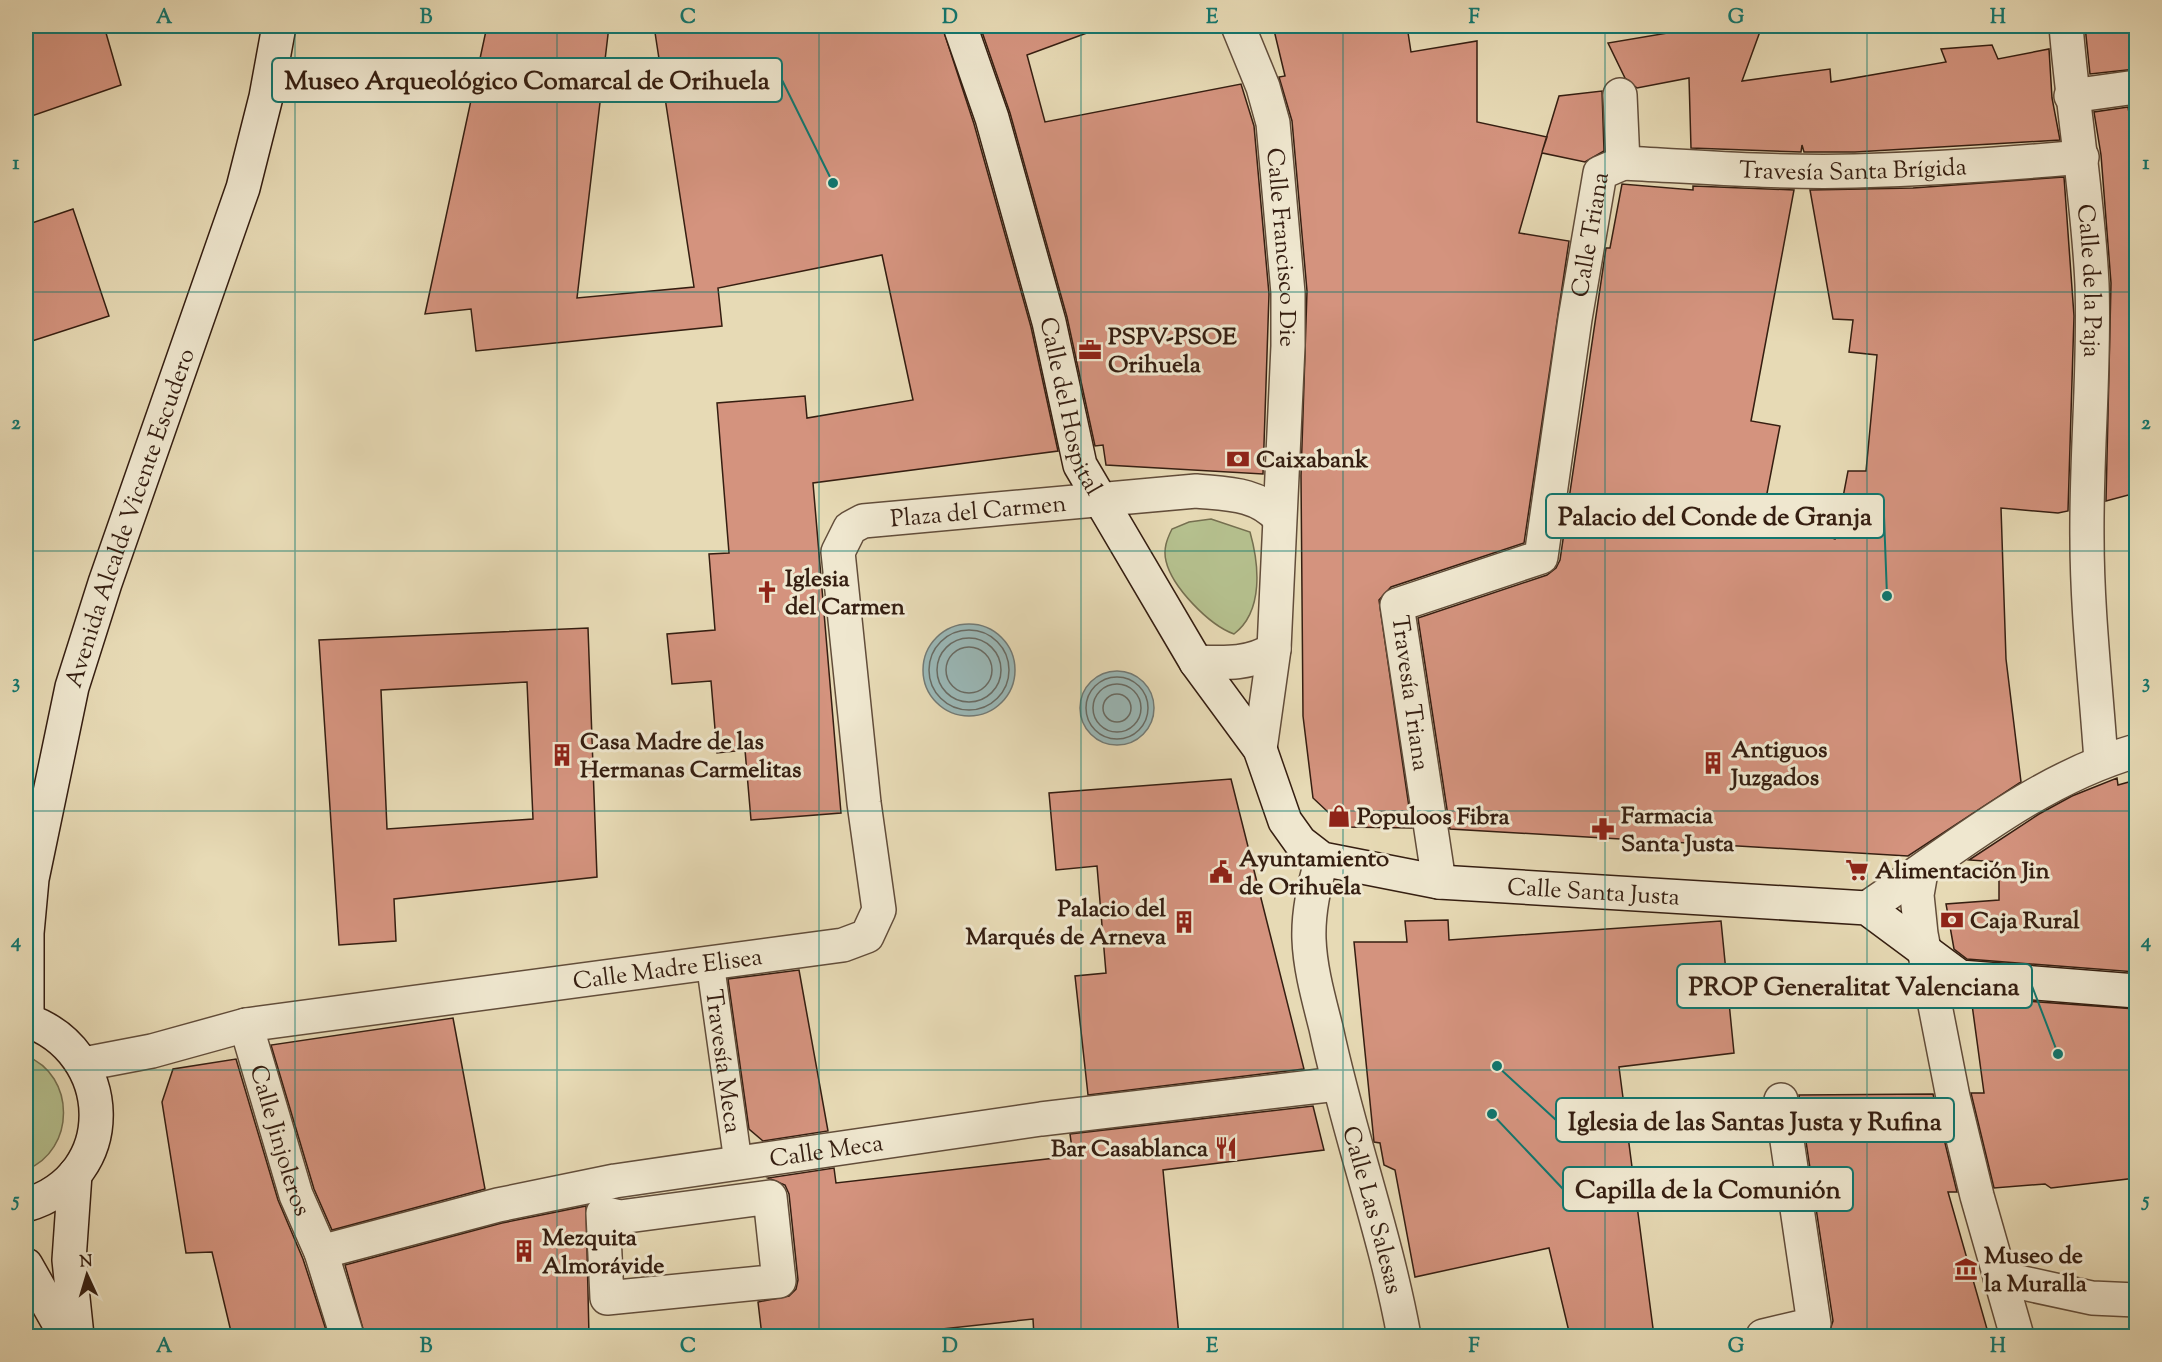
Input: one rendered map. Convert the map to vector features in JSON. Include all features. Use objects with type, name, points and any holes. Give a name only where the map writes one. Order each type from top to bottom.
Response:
[{"type":"street","name":"Avenida Alcalde Vicente Escudero","points":[[26,1020],[27,933],[32,879],[72,687],[105,583],[243,188],[266,97],[279,26]]},
{"type":"street","name":"Calle del Hospital","points":[[960,26],[992,118],[1049,322],[1080,465],[1117,505],[1196,662],[1260,749]]},
{"type":"street","name":"Calle Francisco Die","points":[[1238,26],[1263,87],[1273,123],[1288,293],[1288,346],[1278,518],[1274,649],[1260,749]]},
{"type":"street","name":"Calle de la Paja","points":[[2066,26],[2072,96],[2082,157],[2092,286],[2087,540],[2101,761]]},
{"type":"street","points":[[2072,96],[2136,87]]},
{"type":"street","name":"Calle Triana","points":[[1575,319],[1600,173],[1623,163],[1620,95]]},
{"type":"street","name":"Travesía Santa Brígida","points":[[1623,163],[1738,170],[1853,171],[1967,167],[2082,157]]},
{"type":"street","name":"Travesía Triana","points":[[1439,882],[1397,605],[1541,557],[1575,319]]},
{"type":"street","name":"Plaza del Carmen","points":[[838,552],[850,528],[863,521],[1117,505],[1196,491],[1239,495],[1268,505],[1278,518]]},
{"type":"street","name":"Calle Madre Elisea","points":[[84,1064],[152,1051],[246,1025],[843,945],[867,936],[879,910],[864,803],[838,552]]},
{"type":"street","points":[[1196,662],[1235,663],[1265,655],[1274,649]]},
{"type":"street","points":[[1260,749],[1285,821],[1300,842],[1322,859]]},
{"type":"street","points":[[2136,752],[2101,761],[2024,801],[1867,908],[1960,977],[2136,991]]},
{"type":"street","name":"Calle Santa Justa","points":[[1322,859],[1439,882],[1867,908]]},
{"type":"street","name":"Calle Las Salesas","points":[[1322,859],[1311,904],[1309,941],[1337,1084],[1394,1284],[1404,1336]]},
{"type":"street","points":[[1921,872],[1917,895],[1921,934],[1953,1096],[2017,1336]]},
{"type":"street","points":[[26,1020],[48,1029],[68,1044],[84,1064],[95,1091],[97,1120],[90,1149],[75,1174],[54,1192],[26,1204]]},
{"type":"street","name":"Calle Jinjoleros","points":[[246,1025],[296,1195],[321,1252],[346,1336]]},
{"type":"street","name":"Calle Meca","points":[[321,1252],[498,1205],[615,1181],[1041,1119],[1337,1084]]},
{"type":"street","points":[[1763,1336],[1814,1324],[1781,1100]]},
{"type":"street","points":[[75,1174],[69,1260],[77,1336]]},
{"type":"street","points":[[770,1197],[779,1281],[607,1298],[603,1213],[620,1216],[770,1197]]},
{"type":"street","points":[[26,1266],[66,1336]]},
{"type":"street","points":[[2000,1278],[2092,1298],[2136,1300]]},
{"type":"lane","name":"Travesía Meca","points":[[710,962],[738,1162]]},
{"type":"green space","points":[[1211,519],[1250,532],[1256,558],[1255,600],[1244,624],[1234,634],[1203,614],[1193,604],[1176,582],[1166,561],[1166,544],[1172,529],[1189,522]]},
{"type":"green space","points":[[26,1056],[42,1066],[54,1079],[61,1095],[64,1113],[61,1130],[54,1146],[42,1160],[26,1170]]},
{"type":"water","points":[[969,624],[986,628],[1001,638],[1011,653],[1015,670],[1011,687],[1001,702],[986,712],[969,716],[952,712],[937,702],[927,687],[923,670],[927,653],[937,638],[952,628]]},
{"type":"water","points":[[1117,671],[1138,677],[1148,687],[1154,708],[1148,729],[1138,739],[1117,745],[1096,739],[1086,729],[1080,708],[1086,687],[1096,677]]},
{"type":"building","points":[[26,26],[104,26],[121,85],[26,118]]},
{"type":"building","points":[[487,26],[609,26],[577,298],[694,287],[654,26],[942,26],[974,124],[1031,327],[1058,451],[813,483],[841,813],[751,820],[745,750],[717,753],[711,681],[672,684],[667,634],[715,630],[709,554],[729,553],[717,403],[805,396],[807,418],[913,400],[882,255],[718,288],[722,326],[476,351],[471,309],[425,314]]},
{"type":"building","points":[[980,26],[1094,26],[1095,30],[1027,55],[1045,122],[1241,84],[1254,126],[1269,294],[1263,474],[1106,465],[1103,445],[1095,446],[1067,317],[1010,113]]},
{"type":"building","points":[[1273,26],[1407,26],[1411,52],[1477,41],[1477,122],[1547,137],[1559,96],[1602,91],[1604,151],[1585,162],[1542,153],[1519,233],[1569,241],[1524,543],[1391,587],[1379,600],[1412,828],[1344,827],[1313,798],[1303,716],[1301,476],[1307,291],[1292,121],[1279,77],[1285,76]]},
{"type":"building","points":[[1709,26],[1762,26],[1742,81],[1830,69],[1831,82],[1946,62],[1941,49],[1992,45],[1998,59],[2049,49],[2052,98],[2060,140],[1855,152],[1804,152],[1802,145],[1801,152],[1691,148],[1689,78],[1637,88],[1625,78],[1608,43]]},
{"type":"building","points":[[2085,26],[2136,26],[2136,69],[2090,74]]},
{"type":"building","points":[[2128,107],[2136,154],[2136,493],[2106,501],[2111,283],[2101,155],[2094,112]]},
{"type":"building","points":[[2064,177],[2074,316],[2068,511],[2058,513],[2001,508],[2006,659],[2021,782],[1908,856],[1450,829],[1418,618],[1547,575],[1556,568],[1560,560],[1606,248],[1610,248],[1622,184],[1693,190],[1693,186],[1794,190],[1751,421],[1780,426],[1763,514],[1835,539],[1848,471],[1866,471],[1877,355],[1849,352],[1853,320],[1833,319],[1810,190],[1913,188]]},
{"type":"building","points":[[73,209],[109,316],[26,343],[26,225]]},
{"type":"building","name":"Casa Madre de las Hermanas Carmelitas","points":[[588,628],[597,877],[394,899],[396,941],[339,945],[319,640]],"holes":[[[527,682],[533,819],[387,829],[381,690]]]},
{"type":"building","points":[[2117,778],[2118,785],[2136,780],[2136,972],[1967,959],[1954,949],[1946,904],[1999,900],[1999,862],[1969,860],[2039,814],[2072,796]]},
{"type":"building","name":"Palacio del Marqués de Arneva","points":[[1231,779],[1304,1069],[1088,1095],[1075,976],[1106,973],[1097,866],[1056,870],[1049,793]]},
{"type":"building","points":[[1448,920],[1449,940],[1721,921],[1734,1053],[1619,1067],[1654,1336],[1570,1336],[1549,1248],[1415,1277],[1395,1170],[1384,1165],[1380,1143],[1374,1142],[1354,942],[1407,942],[1405,921]]},
{"type":"building","points":[[799,970],[828,1131],[763,1141],[749,1129],[728,979]]},
{"type":"building","points":[[1971,997],[2136,1009],[2136,1178],[2051,1188],[2045,1184],[1994,1188],[1971,1093],[1984,1093]]},
{"type":"building","points":[[453,1018],[485,1189],[332,1230],[314,1189],[271,1045]]},
{"type":"building","points":[[236,1059],[278,1200],[303,1259],[328,1336],[232,1336],[212,1252],[186,1253],[162,1102],[173,1069]]},
{"type":"building","points":[[1933,1094],[1957,1192],[1948,1192],[1989,1336],[1828,1336],[1833,1321],[1799,1095]]},
{"type":"building","points":[[1313,1106],[1324,1150],[1163,1170],[1179,1336],[1034,1336],[1033,1319],[877,1336],[762,1336],[758,1302],[789,1296],[796,1289],[798,1280],[789,1194],[785,1185],[768,1178],[834,1168],[836,1183],[1073,1156],[1070,1134]]},
{"type":"building","points":[[586,1206],[589,1336],[365,1336],[345,1265],[502,1223]]},
{"type":"place","name":"Museo Arqueológico Comarcal de Orihuela","points":[[833,183]]},
{"type":"place","name":"PSPV-PSOE Orihuela","points":[[1090,350]]},
{"type":"place","name":"Caixabank","points":[[1238,459]]},
{"type":"place","name":"Iglesia del Carmen","points":[[767,592]]},
{"type":"place","name":"Palacio del Conde de Granja","points":[[1887,596]]},
{"type":"place","name":"Casa Madre de las Hermanas Carmelitas","points":[[562,755]]},
{"type":"place","name":"Antiguos Juzgados","points":[[1713,763]]},
{"type":"place","name":"Populoos Fibra","points":[[1339,816]]},
{"type":"place","name":"Farmacia Santa Justa","points":[[1603,829]]},
{"type":"place","name":"Alimentación Jin","points":[[1857,870]]},
{"type":"place","name":"Ayuntamiento de Orihuela","points":[[1221,872]]},
{"type":"place","name":"Caja Rural","points":[[1952,920]]},
{"type":"place","name":"Palacio del Marqués de Arneva","points":[[1184,922]]},
{"type":"place","name":"PROP Generalitat Valenciana","points":[[2058,1054]]},
{"type":"place","name":"Iglesia de las Santas Justa y Rufina","points":[[1497,1066]]},
{"type":"place","name":"Capilla de la Comunión","points":[[1492,1114]]},
{"type":"place","name":"Bar Casablanca","points":[[1226,1148]]},
{"type":"place","name":"Mezquita Almorávide","points":[[524,1251]]},
{"type":"place","name":"Museo de la Muralla","points":[[1966,1269]]}]
